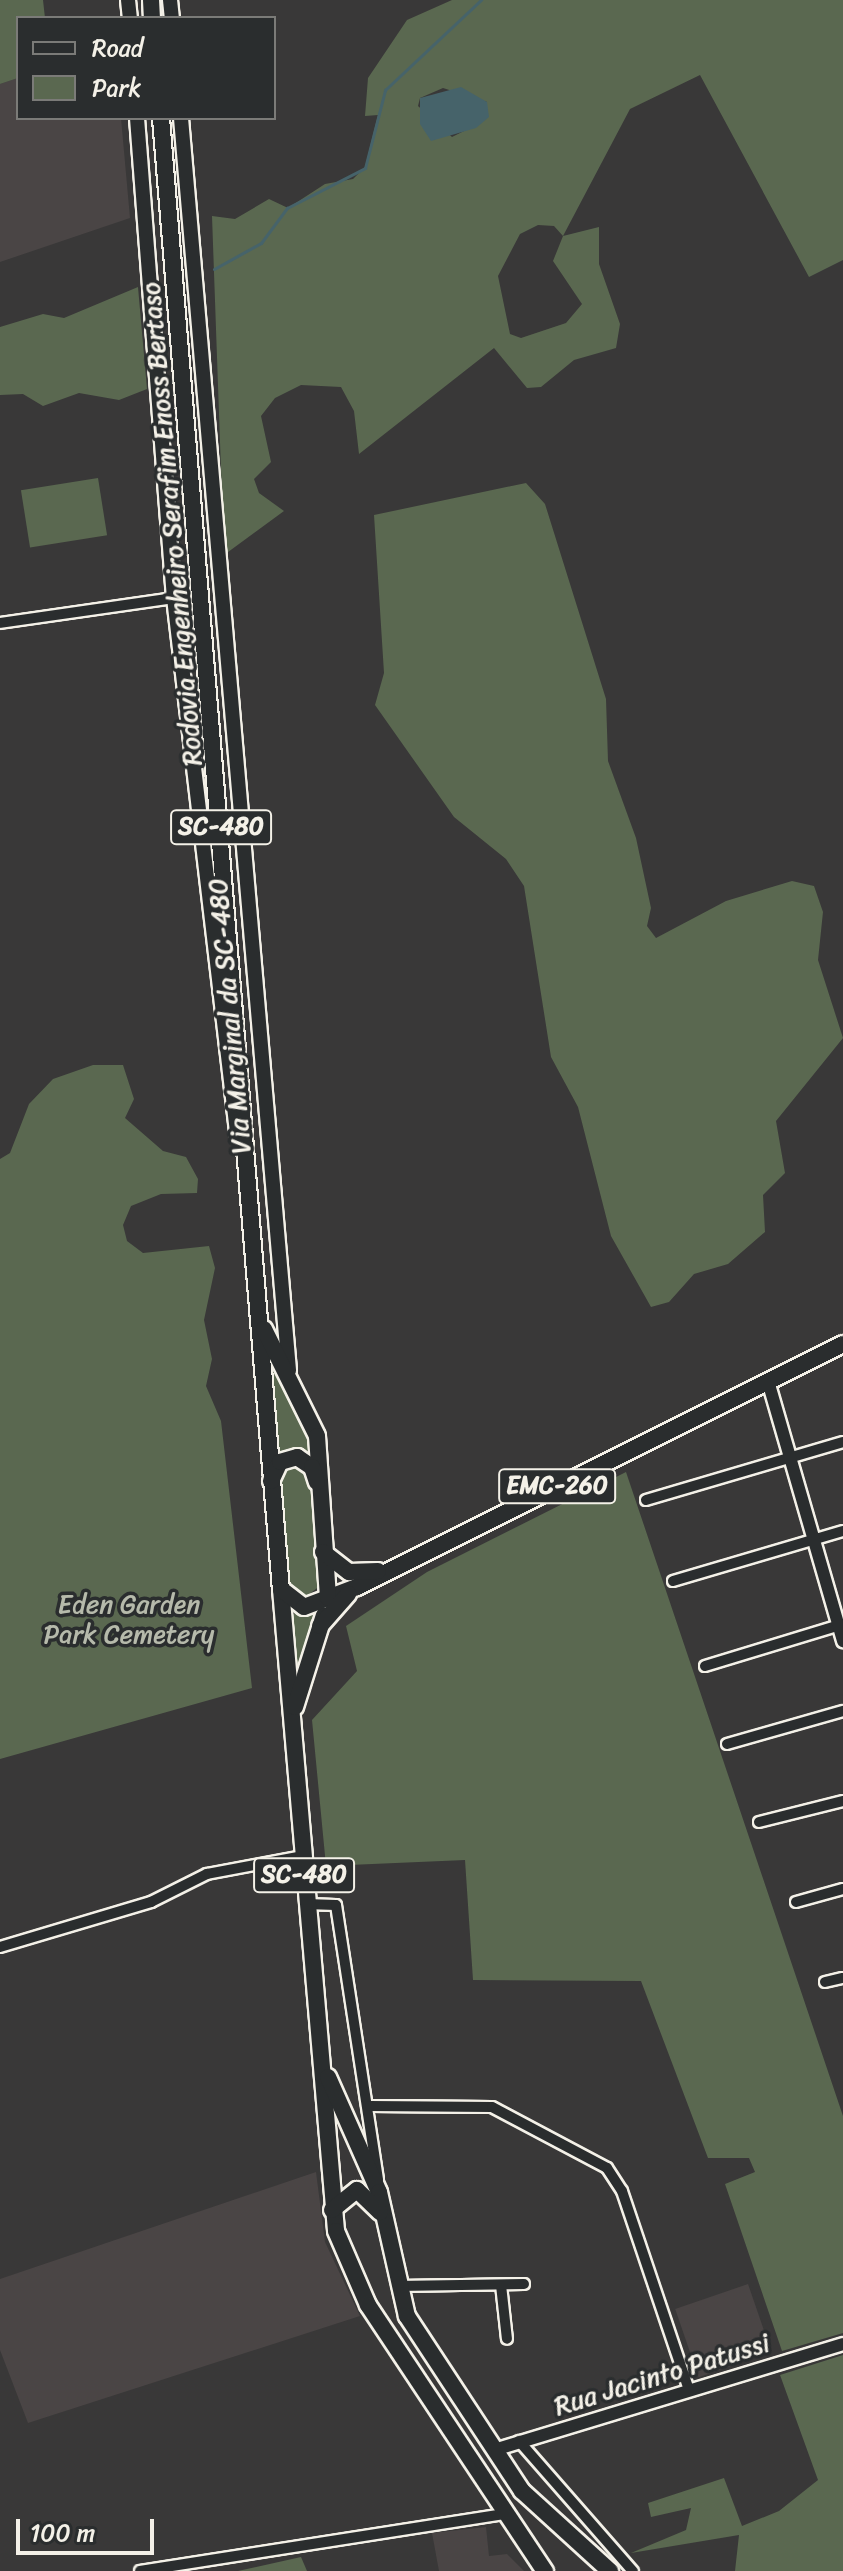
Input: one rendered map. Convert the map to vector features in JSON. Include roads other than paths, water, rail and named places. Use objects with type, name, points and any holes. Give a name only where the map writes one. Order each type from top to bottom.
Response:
[{"type":"main road","name":"Via Marginal da SC-480","points":[[137,120],[174,598],[214,969],[252,1201]]},
{"type":"main road","name":"Rodovia Engenheiro Serafim Enoss Bertaso","points":[[161,120],[252,1201],[257,1309],[332,2210],[353,2277],[368,2305],[545,2571]]},
{"type":"main road","name":"Via Marginal da SC-480","points":[[181,120],[280,1311],[293,1382]]},
{"type":"main road","name":"Rodovia Engenheiro Serafim Enoss Bertaso","points":[[257,1309],[317,1436],[323,1552]]},
{"type":"main road","name":"EMC-260","points":[[281,1589],[298,1607],[357,1587],[843,1344]]},
{"type":"main road","points":[[271,1482],[280,1462],[297,1457],[312,1467],[318,1491]]},
{"type":"main road","name":"EMC-260","points":[[323,1552],[349,1572],[391,1568]]},
{"type":"main road","name":"SC-480","points":[[323,1552],[328,1598]]},
{"type":"main road","points":[[320,1626],[357,1587]]},
{"type":"main road","name":"Rodovia Engenheiro Serafim Enoss Bertaso","points":[[291,1728],[328,1598]]},
{"type":"main road","name":"Rodovia Engenheiro Serafim Enoss Bertaso","points":[[320,2052],[379,2192],[397,2286],[428,2352],[494,2450],[549,2523],[610,2571]]},
{"type":"main road","points":[[332,2210],[357,2190],[383,2217]]},
{"type":"street","points":[[0,623],[174,598]]},
{"type":"street","points":[[768,1381],[841,1625],[843,1641]]},
{"type":"street","points":[[646,1500],[843,1442]]},
{"type":"street","points":[[673,1581],[843,1531]]},
{"type":"street","points":[[705,1666],[841,1625]]},
{"type":"street","points":[[727,1744],[843,1711]]},
{"type":"street","points":[[759,1822],[843,1801]]},
{"type":"street","points":[[0,1947],[151,1902],[207,1874],[302,1856]]},
{"type":"street","points":[[796,1902],[843,1889]]},
{"type":"street","points":[[306,1904],[336,1905],[370,2106],[379,2192]]},
{"type":"street","points":[[825,1982],[843,1978]]},
{"type":"street","points":[[370,2106],[492,2107],[607,2168],[622,2191],[689,2390]]},
{"type":"street","points":[[397,2286],[524,2284]]},
{"type":"street","points":[[501,2285],[507,2339]]},
{"type":"street","name":"Rua Jacinto Patussi","points":[[494,2450],[843,2344]]},
{"type":"street","points":[[519,2441],[633,2571]]},
{"type":"street","points":[[140,2571],[506,2514]]},
{"type":"water","points":[[461,87],[487,102],[489,117],[476,128],[431,141],[420,124],[420,98]]},
{"type":"waterway","points":[[214,269],[261,243],[287,208],[365,168],[385,90],[481,0]]},
{"type":"park label","name":"Eden Garden Park Cemetery","points":[[129,1620]]}]
